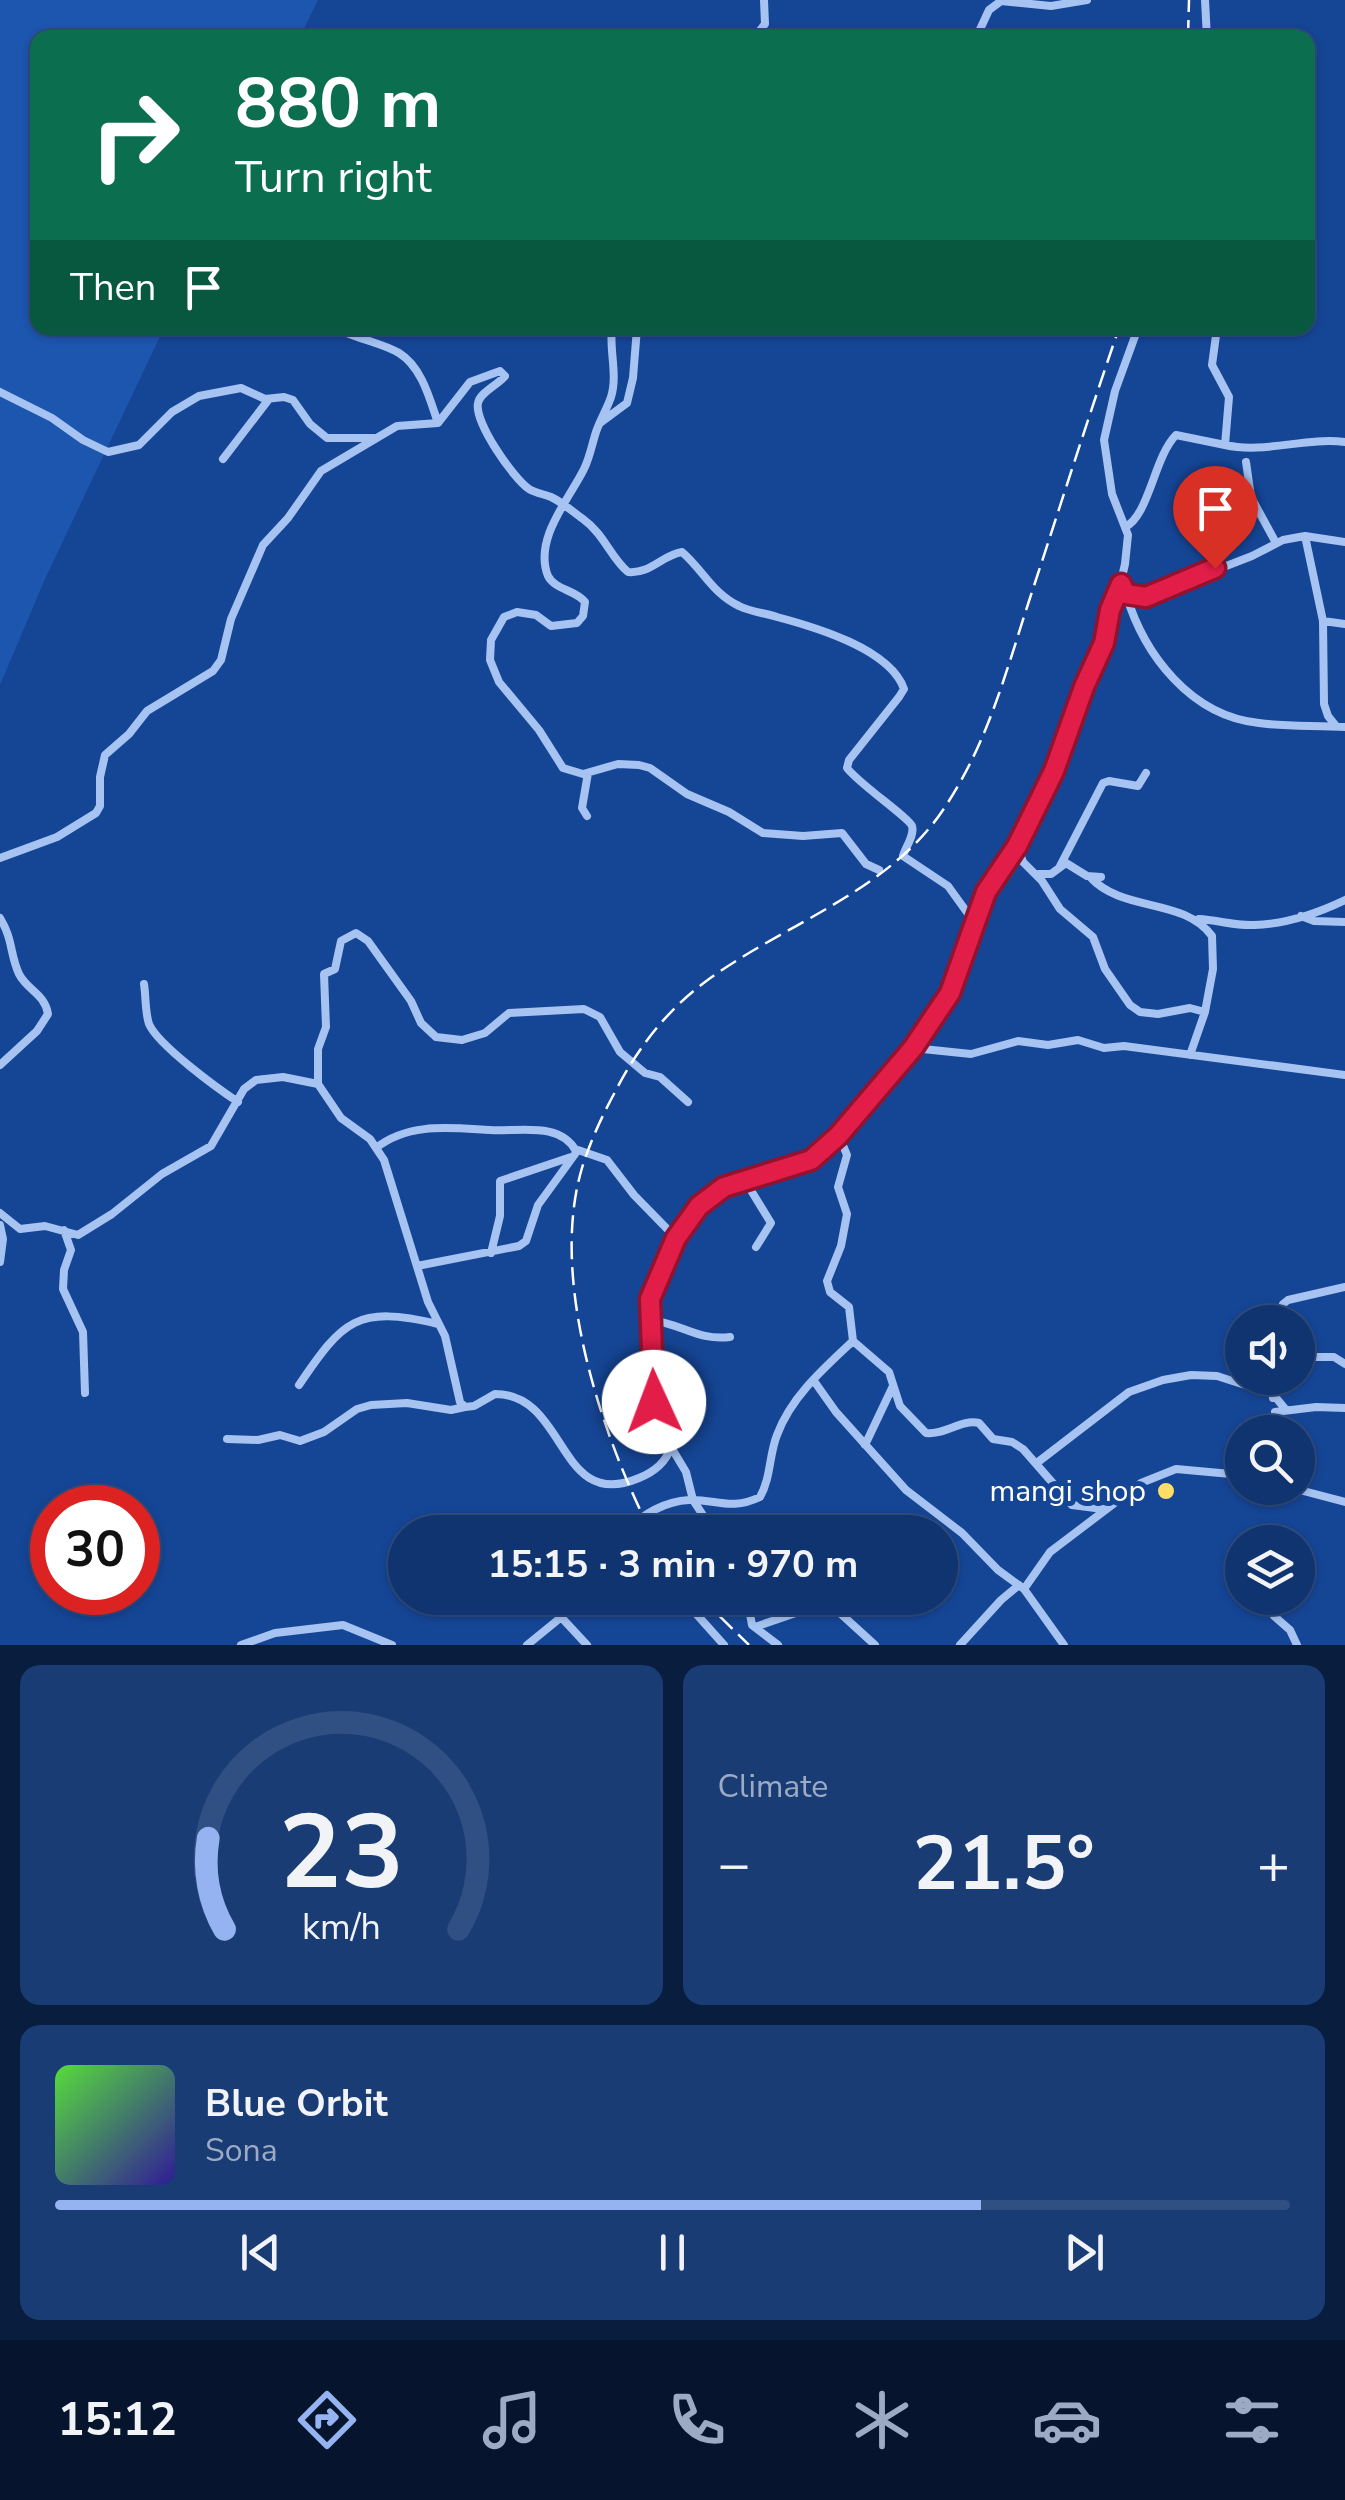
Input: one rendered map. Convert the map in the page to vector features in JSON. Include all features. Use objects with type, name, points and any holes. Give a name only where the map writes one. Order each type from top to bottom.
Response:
[{"type":"street","points":[[760,30],[765,24],[764,0]]},
{"type":"street","points":[[981,30],[989,10],[1001,1],[1051,6],[1087,0]]},
{"type":"street","points":[[1205,0],[1206,30]]},
{"type":"street","points":[[351,335],[399,354],[411,363],[438,423]]},
{"type":"street","points":[[612,335],[614,388],[586,466],[562,504],[547,546],[548,577],[579,594],[585,602],[584,616],[577,623],[551,626],[536,615],[517,612],[504,617],[492,640],[490,660],[499,682],[539,730],[558,763],[576,774],[624,764],[650,768],[686,794],[729,812],[763,834],[842,833],[866,864],[879,870]]},
{"type":"street","points":[[600,423],[627,403],[636,335]]},
{"type":"street","points":[[703,1515],[693,1500],[686,1472],[654,1402],[650,1299],[676,1238],[690,1217],[724,1187],[799,1166],[838,1136],[913,1048],[950,993],[986,892],[1017,846],[1054,771],[1104,643],[1110,610],[1121,584],[1128,543],[1112,494],[1104,440],[1115,391],[1135,335]]},
{"type":"street","points":[[1216,335],[1212,365],[1229,398],[1225,446]]},
{"type":"street","points":[[0,858],[42,844],[96,814],[100,806],[101,767],[110,748],[129,734],[147,711],[202,680],[221,660],[231,619],[268,536],[288,518],[321,470],[402,425],[438,423],[470,382],[493,372],[504,372],[503,380],[479,400],[481,420],[498,453],[520,481],[562,504],[609,544],[628,572],[648,570],[675,552],[682,552],[716,591],[742,608],[779,617],[860,647],[900,679],[904,689],[849,760],[847,768],[910,824],[912,832],[902,856],[944,883],[974,922]]},
{"type":"street","points":[[0,392],[108,452],[138,445],[172,412],[209,392],[244,388],[269,399],[293,400],[310,424],[328,438],[379,438]]},
{"type":"street","points":[[223,459],[269,399]]},
{"type":"street","points":[[1126,528],[1136,520],[1158,466],[1176,435],[1225,446],[1264,447],[1321,439],[1345,442]]},
{"type":"street","points":[[1246,462],[1251,497],[1276,543]]},
{"type":"street","points":[[1305,536],[1323,621],[1324,704],[1328,716],[1340,726]]},
{"type":"street","points":[[1126,594],[1146,597],[1276,543],[1305,536],[1345,542]]},
{"type":"street","points":[[1121,584],[1143,636],[1169,673],[1192,696],[1217,711],[1257,724],[1340,726]]},
{"type":"street","points":[[1323,621],[1345,624]]},
{"type":"street","points":[[587,816],[582,808],[588,773]]},
{"type":"street","points":[[1035,873],[1048,876],[1060,866],[1103,784],[1109,781],[1138,786],[1146,773]]},
{"type":"street","points":[[1017,846],[1023,862],[1060,909],[1093,937],[1105,969],[1136,1010],[1158,1014],[1190,1008],[1204,1012]]},
{"type":"street","points":[[1060,866],[1071,864],[1100,886],[1132,902],[1194,919],[1253,926],[1301,916],[1345,900]]},
{"type":"street","points":[[1090,877],[1101,877]]},
{"type":"street","points":[[1301,916],[1314,922],[1345,922]]},
{"type":"street","points":[[0,918],[10,934],[20,976],[45,1000],[48,1014],[37,1032],[0,1065]]},
{"type":"street","points":[[1190,1055],[1213,968],[1212,936],[1194,919]]},
{"type":"street","points":[[465,1407],[457,1396],[449,1348],[418,1266],[393,1180],[376,1148],[362,1132],[340,1118],[318,1084],[318,1049],[326,1026],[324,974],[335,969],[341,942],[356,933],[368,941],[411,1001],[421,1024],[436,1038],[462,1040],[485,1033],[509,1013],[584,1009],[600,1017],[620,1052],[688,1102]]},
{"type":"street","points":[[144,984],[148,1018],[155,1032],[196,1071],[238,1102]]},
{"type":"street","points":[[913,1048],[970,1054],[1018,1041],[1048,1045],[1078,1040],[1104,1048],[1124,1046],[1345,1075]]},
{"type":"street","points":[[0,1212],[20,1230],[44,1226],[73,1235],[83,1232],[162,1174],[200,1155],[222,1132],[251,1083],[265,1077],[284,1077],[318,1084]]},
{"type":"street","points":[[376,1148],[402,1133],[466,1127],[546,1130],[570,1140],[574,1154]]},
{"type":"street","points":[[838,1136],[847,1155],[838,1187],[847,1214],[828,1281],[830,1292],[850,1307],[853,1341],[884,1366],[904,1412],[926,1433],[936,1434],[974,1421],[993,1440],[1018,1444],[1038,1462],[1072,1505],[1103,1509]]},
{"type":"street","points":[[491,1252],[500,1216],[500,1181],[589,1151],[607,1160],[676,1238]]},
{"type":"street","points":[[418,1266],[520,1246],[526,1241],[538,1205],[574,1154]]},
{"type":"street","points":[[744,1179],[771,1223],[756,1246]]},
{"type":"street","points":[[0,1225],[0,1262]]},
{"type":"street","points":[[64,1230],[71,1250],[63,1289],[83,1332],[85,1393]]},
{"type":"street","points":[[1283,1305],[1288,1300],[1345,1287]]},
{"type":"street","points":[[300,1385],[317,1357],[346,1326],[392,1316],[438,1324]]},
{"type":"street","points":[[651,1320],[672,1323],[704,1338],[730,1337]]},
{"type":"street","points":[[644,1515],[693,1500],[732,1504],[760,1497],[777,1433],[799,1396],[853,1341]]},
{"type":"street","points":[[1315,1357],[1334,1357],[1345,1364]]},
{"type":"street","points":[[1038,1462],[1129,1392],[1163,1380],[1202,1374],[1225,1380]]},
{"type":"street","points":[[814,1381],[906,1490],[962,1533],[1021,1588],[1064,1645]]},
{"type":"street","points":[[865,1446],[893,1385]]},
{"type":"street","points":[[227,1439],[280,1436],[300,1441],[372,1404],[407,1403],[450,1410],[495,1394],[508,1394],[521,1398],[541,1414],[572,1464],[590,1480],[626,1484],[660,1465],[672,1447]]},
{"type":"street","points":[[1273,1395],[1275,1412],[1345,1408]]},
{"type":"street","points":[[1274,1395],[1286,1410]]},
{"type":"street","points":[[960,1645],[1001,1600],[1021,1588],[1050,1552],[1141,1483],[1167,1471],[1225,1474]]},
{"type":"street","points":[[1315,1494],[1345,1502]]},
{"type":"street","points":[[755,1628],[822,1604],[841,1614],[875,1645]]},
{"type":"street","points":[[527,1645],[564,1615]]},
{"type":"street","points":[[697,1615],[724,1645]]},
{"type":"street","points":[[749,1615],[755,1628],[778,1645]]},
{"type":"street","points":[[1274,1616],[1290,1630],[1296,1645]]},
{"type":"street","points":[[561,1617],[587,1645]]},
{"type":"street","points":[[241,1645],[258,1636],[330,1625],[356,1628],[392,1645]]},
{"type":"shaded area","points":[[0,0],[318,0],[303,30],[30,30],[30,335],[161,335],[45,579],[0,685]]},
{"type":"railway","points":[[1188,30],[1189,0]]},
{"type":"railway","points":[[643,1515],[598,1403],[576,1306],[573,1211],[589,1149],[605,1110],[633,1061],[678,1005],[735,961],[864,886],[920,839],[943,810],[972,760],[994,709],[1117,335]]},
{"type":"railway","points":[[718,1615],[749,1645]]},
{"type":"place","name":"mangi shop","points":[[1166,1491]]},
{"type":"route","points":[[654,1402],[650,1299],[682,1227],[699,1206],[724,1187],[811,1160],[838,1136],[913,1048],[950,993],[986,892],[1017,846],[1054,771],[1104,643],[1110,610],[1121,584],[1126,594],[1146,597],[1215,568]]}]
